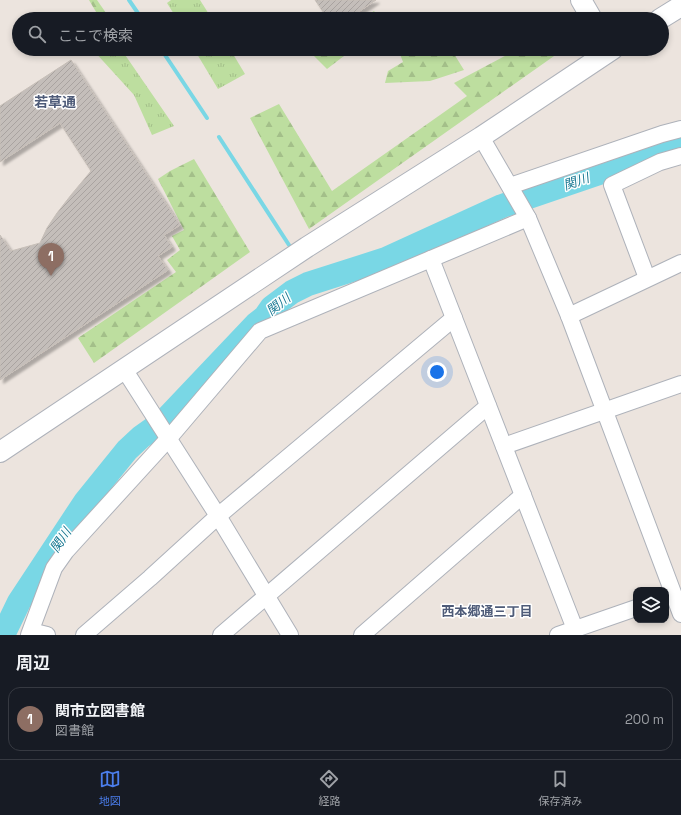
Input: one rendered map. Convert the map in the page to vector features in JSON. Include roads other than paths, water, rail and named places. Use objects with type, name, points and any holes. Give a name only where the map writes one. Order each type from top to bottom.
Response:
[{"type":"street","points":[[581,0],[588,12]]},
{"type":"street","points":[[669,13],[681,6]]},
{"type":"street","points":[[0,452],[307,247],[481,137],[602,56]]},
{"type":"street","points":[[510,187],[662,134],[681,129]]},
{"type":"street","points":[[481,137],[528,218],[569,316],[603,410],[681,614]]},
{"type":"street","points":[[647,278],[612,185],[660,162],[681,156]]},
{"type":"street","points":[[47,635],[30,633],[54,568],[66,551],[169,438],[260,331],[528,218]]},
{"type":"street","points":[[431,259],[575,629]]},
{"type":"street","points":[[569,316],[681,263]]},
{"type":"street","points":[[84,635],[150,578],[218,516],[454,318]]},
{"type":"street","points":[[124,369],[218,516],[265,596],[290,635]]},
{"type":"street","points":[[504,446],[603,410],[681,384]]},
{"type":"street","points":[[221,635],[488,406]]},
{"type":"street","points":[[362,635],[523,495]]},
{"type":"street","points":[[558,635],[633,609]]},
{"type":"waterway","points":[[129,0],[137,12]]},
{"type":"waterway","points":[[166,56],[207,118]]},
{"type":"waterway","points":[[219,137],[289,245]]},
{"type":"waterway","name":"関川","points":[[3,635],[19,602],[85,502],[127,450],[141,437],[165,420],[256,324],[265,317],[272,307],[292,292],[308,284],[386,259],[502,206],[681,145]]},
{"type":"place","name":"関市立図書館","points":[[51,276]]},
{"type":"district","name":"若草通","points":[[55,102]]},
{"type":"district","name":"西本郷通三丁目","points":[[487,611]]}]
